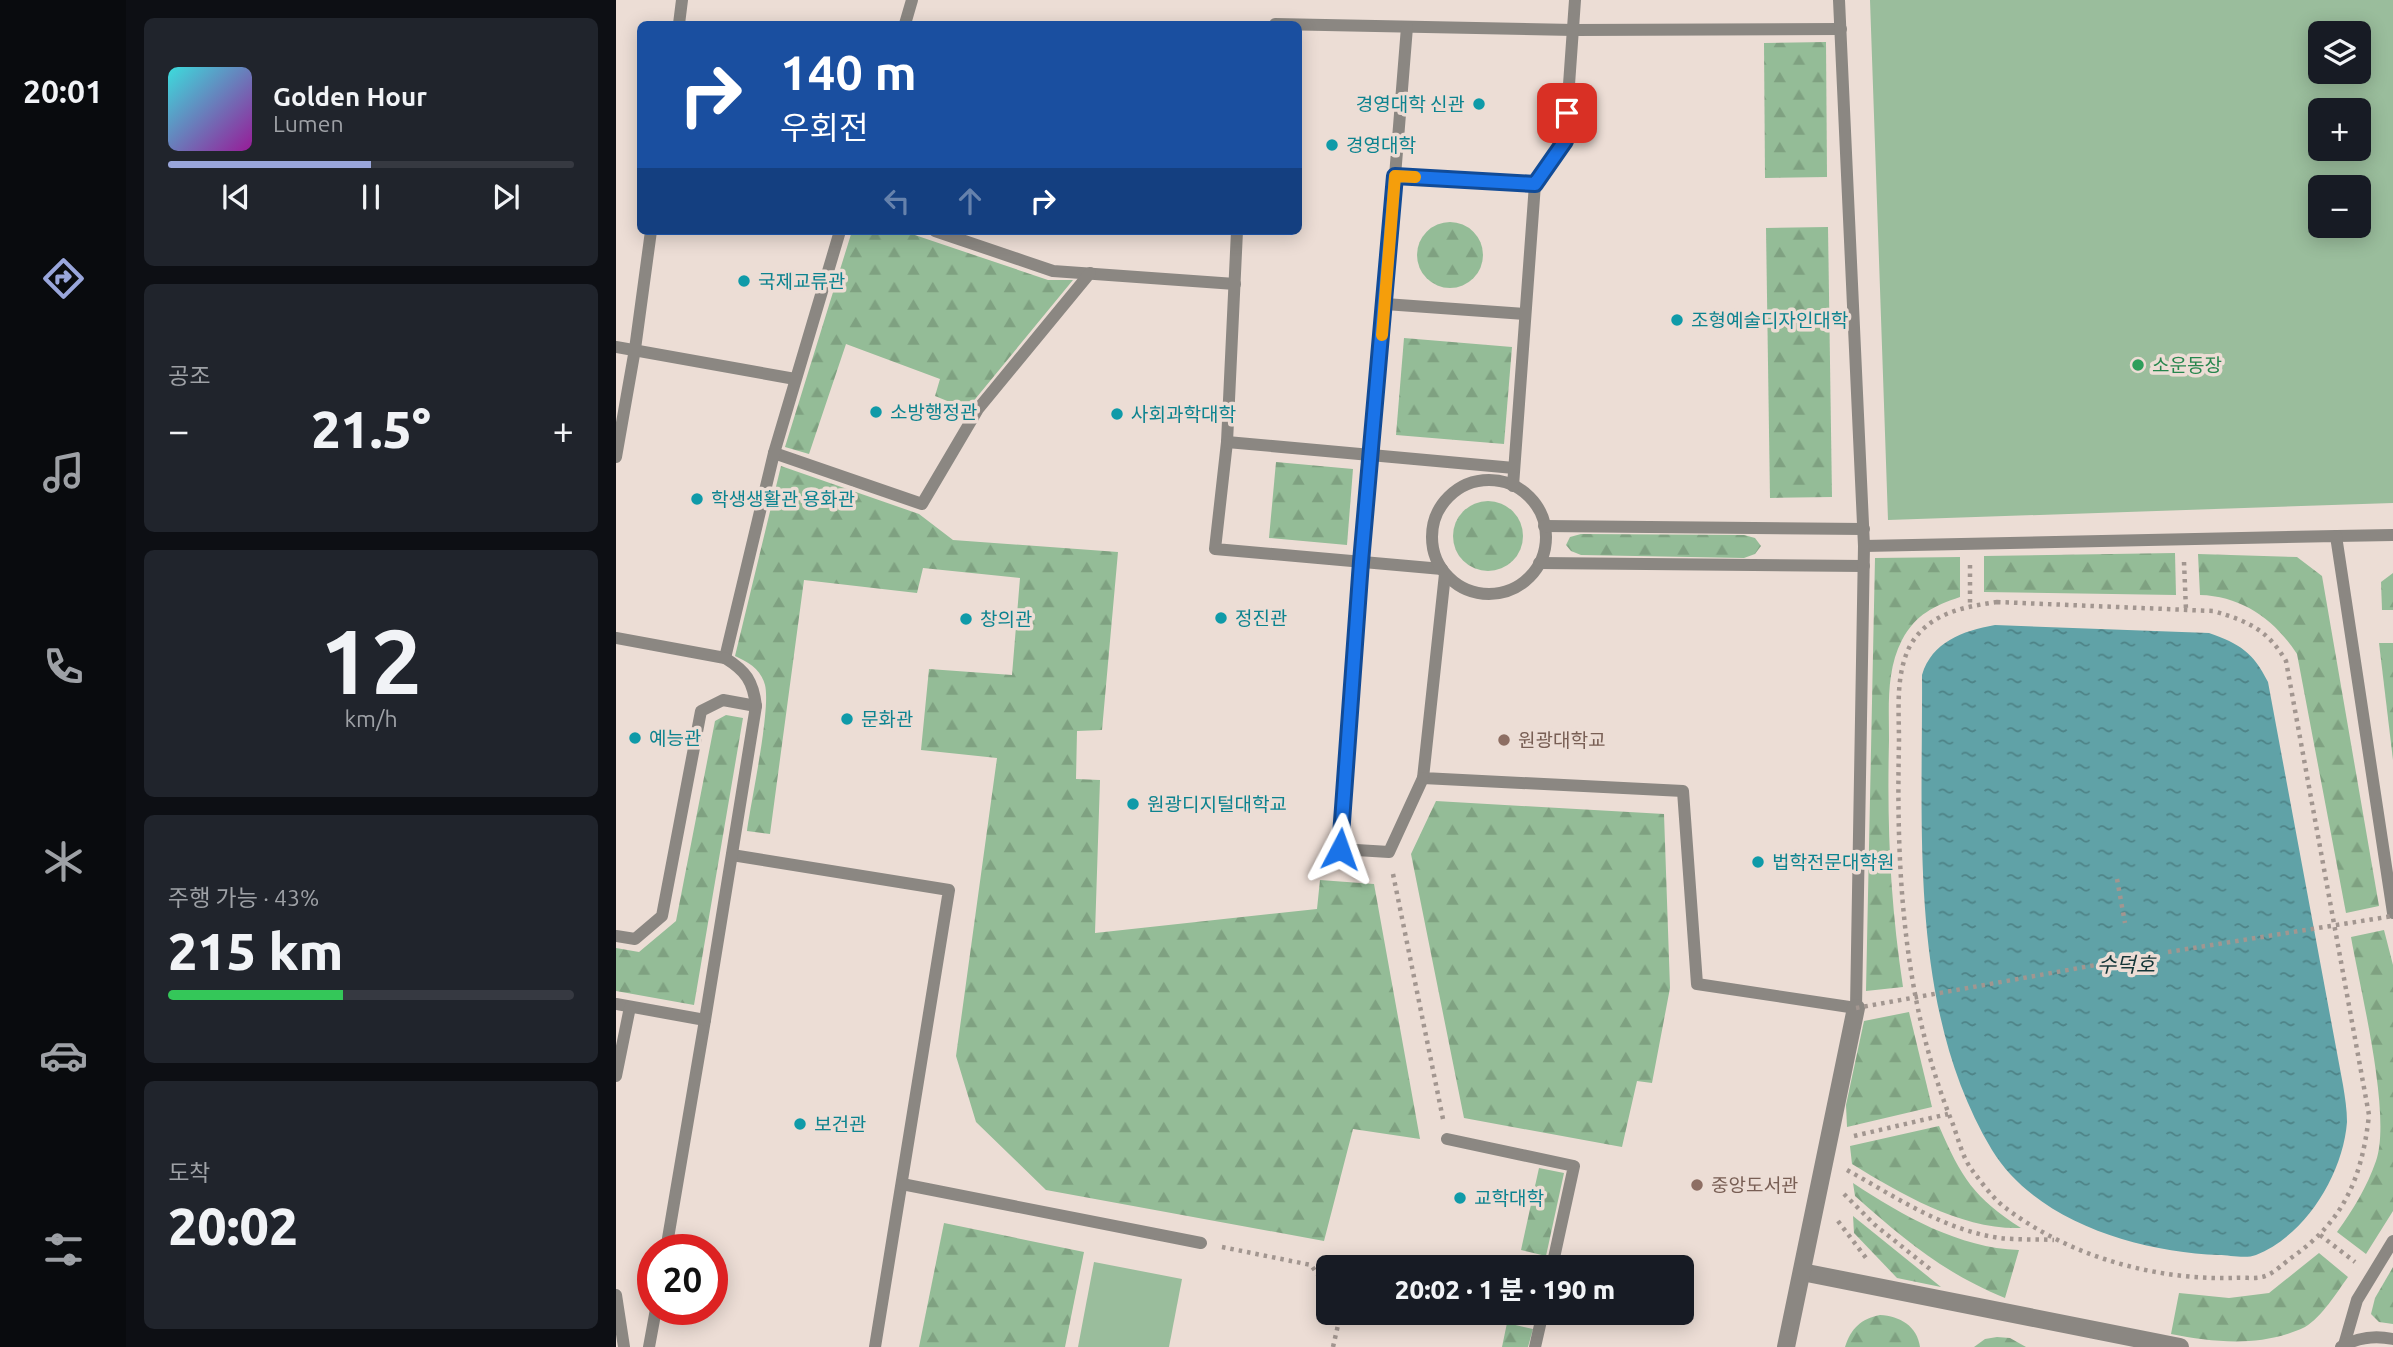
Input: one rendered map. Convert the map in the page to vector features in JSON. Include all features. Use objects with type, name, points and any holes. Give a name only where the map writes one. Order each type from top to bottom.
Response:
[{"type":"street","points":[[1786,1347],[1856,1009]]},
{"type":"street","points":[[1802,1272],[2180,1347]]},
{"type":"lane","points":[[679,21],[682,0]]},
{"type":"lane","points":[[906,21],[912,0]]},
{"type":"lane","points":[[1513,486],[1535,184],[1565,141],[1575,0]]},
{"type":"lane","points":[[1423,778],[1683,791],[1697,984],[1856,1009],[1864,528],[1839,0]]},
{"type":"lane","points":[[1302,25],[1574,30],[1841,29]]},
{"type":"lane","points":[[1407,27],[1361,562],[1340,849],[1389,852],[1423,778],[1443,571]]},
{"type":"lane","points":[[1395,176],[1535,184]]},
{"type":"lane","points":[[616,457],[635,349],[650,235]]},
{"type":"lane","points":[[725,658],[774,453],[840,235]]},
{"type":"lane","points":[[947,235],[1053,271],[1235,284]]},
{"type":"lane","points":[[1237,235],[1227,442],[1215,550],[1443,571]]},
{"type":"lane","points":[[774,453],[922,503],[978,410],[1090,273]]},
{"type":"lane","points":[[1385,304],[1525,314]]},
{"type":"lane","points":[[616,347],[795,379]]},
{"type":"lane","points":[[1227,442],[1514,468]]},
{"type":"lane","points":[[1495,480],[1513,486],[1529,497],[1541,513],[1544,526],[1544,552],[1539,563],[1525,582],[1510,591],[1492,594],[1466,589],[1443,571],[1435,558],[1432,541],[1434,521],[1443,503],[1457,490],[1475,482],[1495,480]]},
{"type":"lane","points":[[1544,526],[1864,528]]},
{"type":"lane","points":[[1864,546],[2393,535]]},
{"type":"lane","points":[[2336,536],[2393,915]]},
{"type":"lane","points":[[1539,563],[1864,566]]},
{"type":"lane","points":[[616,638],[725,658],[745,670],[754,687],[755,706],[732,855],[669,1234]]},
{"type":"lane","points":[[616,936],[635,939],[662,916],[701,711],[723,700],[755,706]]},
{"type":"lane","points":[[732,855],[949,890],[875,1347]]},
{"type":"lane","points":[[616,1004],[705,1020]]},
{"type":"lane","points":[[616,1076],[630,1007]]},
{"type":"lane","points":[[1447,1139],[1574,1166],[1555,1255]]},
{"type":"lane","points":[[901,1184],[1200,1243]]},
{"type":"lane","points":[[2342,1346],[2357,1300],[2393,1241]]},
{"type":"lane","points":[[616,1295],[624,1347]]},
{"type":"lane","points":[[649,1347],[653,1325]]},
{"type":"lane","points":[[1535,1347],[1540,1325]]},
{"type":"lane","points":[[2342,1346],[2371,1336],[2393,1339]]},
{"type":"path","points":[[2183,539],[2186,610]]},
{"type":"path","points":[[1970,544],[1970,606]]},
{"type":"path","points":[[1997,602],[2186,610],[2213,611],[2239,619],[2273,638],[2286,662],[2369,1115],[2364,1156],[2347,1200],[2320,1235],[2264,1277],[2190,1279],[2132,1267],[2058,1240],[2004,1207],[1970,1167],[1939,1091],[1914,991],[1904,920],[1897,833],[1900,675],[1912,644],[1935,619],[1970,606],[1997,602]]},
{"type":"path","points":[[1389,852],[1447,1139]]},
{"type":"path","points":[[2118,879],[2125,923]]},
{"type":"path","points":[[2168,952],[2393,915]]},
{"type":"path","points":[[1856,1009],[2096,965]]},
{"type":"path","points":[[1824,1165],[1948,1114]]},
{"type":"path","points":[[1824,1165],[1948,1224],[1999,1238],[2058,1240]]},
{"type":"path","points":[[1824,1165],[1875,1225],[1933,1271]]},
{"type":"path","points":[[1824,1165],[1858,1250],[1899,1291]]},
{"type":"path","points":[[2320,1235],[2372,1276]]},
{"type":"path","points":[[1200,1243],[1311,1265],[1316,1272]]},
{"type":"path","points":[[1333,1347],[1338,1325]]},
{"type":"green space","name":"소운동장","points":[[1870,0],[2393,0],[2393,503],[1888,520]]},
{"type":"green space","points":[[1826,42],[1827,177],[1765,178],[1764,43]]},
{"type":"green space","points":[[1450,222],[1463,224],[1478,237],[1483,255],[1481,268],[1468,283],[1450,288],[1437,286],[1422,273],[1417,255],[1419,242],[1432,227]]},
{"type":"green space","points":[[1828,227],[1832,497],[1770,498],[1766,228]]},
{"type":"green space","points":[[851,235],[915,235],[1048,280],[1073,280],[967,409],[935,396],[940,379],[846,344],[809,454],[785,447]]},
{"type":"green space","points":[[1404,338],[1512,347],[1504,444],[1396,435]]},
{"type":"green space","points":[[1276,462],[1353,469],[1347,545],[1269,538]]},
{"type":"green space","points":[[781,466],[919,514],[953,540],[1118,552],[1102,730],[1077,731],[1076,779],[1100,780],[1095,933],[1317,909],[1320,880],[1374,884],[1420,1139],[1353,1129],[1324,1241],[1046,1190],[976,1122],[956,1056],[997,758],[921,750],[929,669],[1012,675],[1020,578],[923,568],[917,593],[804,580],[770,834],[747,831],[763,734],[766,697],[765,685],[757,670],[735,656]]},
{"type":"green space","points":[[1495,501],[1508,507],[1517,516],[1521,522],[1521,550],[1513,561],[1502,569],[1481,571],[1463,561],[1455,550],[1453,529],[1463,511],[1474,503]]},
{"type":"green space","points":[[1581,534],[1744,535],[1755,538],[1761,546],[1755,554],[1744,558],[1581,555],[1571,551],[1566,545],[1570,537]]},
{"type":"green space","points":[[2175,553],[2176,595],[1984,592],[1984,556]]},
{"type":"green space","points":[[2198,554],[2297,557],[2322,576],[2379,906],[2346,913],[2297,654],[2278,631],[2256,612],[2230,600],[2200,595]]},
{"type":"green space","points":[[1960,557],[1960,597],[1934,608],[1913,624],[1902,640],[1893,664],[1889,702],[1889,833],[1892,894],[1903,987],[1866,991],[1875,558]]},
{"type":"green space","points":[[2393,573],[2393,610],[2382,610],[2381,582]]},
{"type":"green space","points":[[2379,643],[2393,643],[2393,760]]},
{"type":"green space","points":[[726,715],[743,718],[694,1005],[616,991],[616,948],[639,952],[676,921],[715,721]]},
{"type":"green space","points":[[1436,801],[1664,814],[1670,988],[1652,1083],[1637,1081],[1622,1147],[1464,1118],[1411,854]]},
{"type":"green space","points":[[2384,930],[2393,965],[2393,1211],[2366,1254],[2337,1232],[2368,1180],[2376,1161],[2380,1140],[2373,1051],[2351,937]]},
{"type":"green space","points":[[1909,1012],[1932,1107],[1847,1127],[1846,1105],[1864,1021]]},
{"type":"green space","points":[[1939,1126],[1954,1159],[1971,1185],[1991,1207],[2021,1228],[1999,1227],[1955,1217],[1911,1198],[1852,1164],[1850,1146]]},
{"type":"green space","points":[[1539,1168],[1564,1173],[1546,1255],[1521,1250]]},
{"type":"green space","points":[[1853,1183],[1912,1218],[1953,1237],[1997,1248],[2019,1250],[2005,1298],[1943,1266],[1908,1241],[1855,1196]]},
{"type":"green space","points":[[1853,1216],[1941,1287],[1897,1278],[1854,1233]]},
{"type":"green space","points":[[944,1223],[1084,1252],[1065,1347],[919,1347]]},
{"type":"green space","points":[[2319,1253],[2348,1277],[2323,1311],[2305,1327],[2273,1338],[2239,1341],[2205,1340],[2171,1334],[2179,1293],[2229,1298],[2269,1293]]},
{"type":"green space","points":[[1094,1262],[1182,1279],[1169,1347],[1078,1347]]},
{"type":"green space","points":[[2393,1267],[2393,1324],[2379,1322],[2371,1314],[2375,1298]]},
{"type":"green space","points":[[1880,1315],[1894,1317],[1911,1328],[1920,1347],[1845,1347],[1858,1325]]},
{"type":"green space","points":[[1507,1325],[1533,1329],[1528,1347],[1502,1347]]},
{"type":"green space","points":[[2010,1338],[2026,1347],[1974,1347],[1985,1339]]},
{"type":"water","name":"수덕호","points":[[1995,625],[2209,633],[2244,650],[2257,663],[2268,682],[2343,1085],[2347,1122],[2338,1162],[2319,1200],[2291,1233],[2256,1255],[2247,1257],[2188,1253],[2156,1247],[2092,1228],[2062,1214],[2035,1196],[2011,1175],[1992,1150],[1965,1096],[1946,1039],[1933,980],[1926,919],[1922,857],[1922,675],[1933,654],[1941,646],[1960,635]]},
{"type":"slow traffic","points":[[1382,335],[1395,176],[1415,177]]},
{"type":"place","name":"경영대학 신관","points":[[1479,104]]},
{"type":"place","name":"경영대학","points":[[1332,145]]},
{"type":"place","name":"국제교류관","points":[[744,281]]},
{"type":"place","name":"조형예술디자인대학","points":[[1677,320]]},
{"type":"place","name":"소운동장","points":[[2138,365]]},
{"type":"place","name":"소방행정관","points":[[876,412]]},
{"type":"place","name":"사회과학대학","points":[[1117,414]]},
{"type":"place","name":"학생생활관 용화관","points":[[697,499]]},
{"type":"place","name":"정진관","points":[[1221,618]]},
{"type":"place","name":"창의관","points":[[966,619]]},
{"type":"place","name":"문화관","points":[[847,719]]},
{"type":"place","name":"예능관","points":[[635,738]]},
{"type":"place","name":"원광대학교","points":[[1504,740]]},
{"type":"place","name":"원광디지털대학교","points":[[1133,804]]},
{"type":"place","name":"법학전문대학원","points":[[1758,862]]},
{"type":"place","name":"보건관","points":[[800,1124]]},
{"type":"place","name":"중앙도서관","points":[[1697,1185]]},
{"type":"place","name":"교학대학","points":[[1460,1198]]},
{"type":"route","points":[[1340,849],[1361,562],[1395,176],[1535,184],[1565,141],[1567,113]]}]
